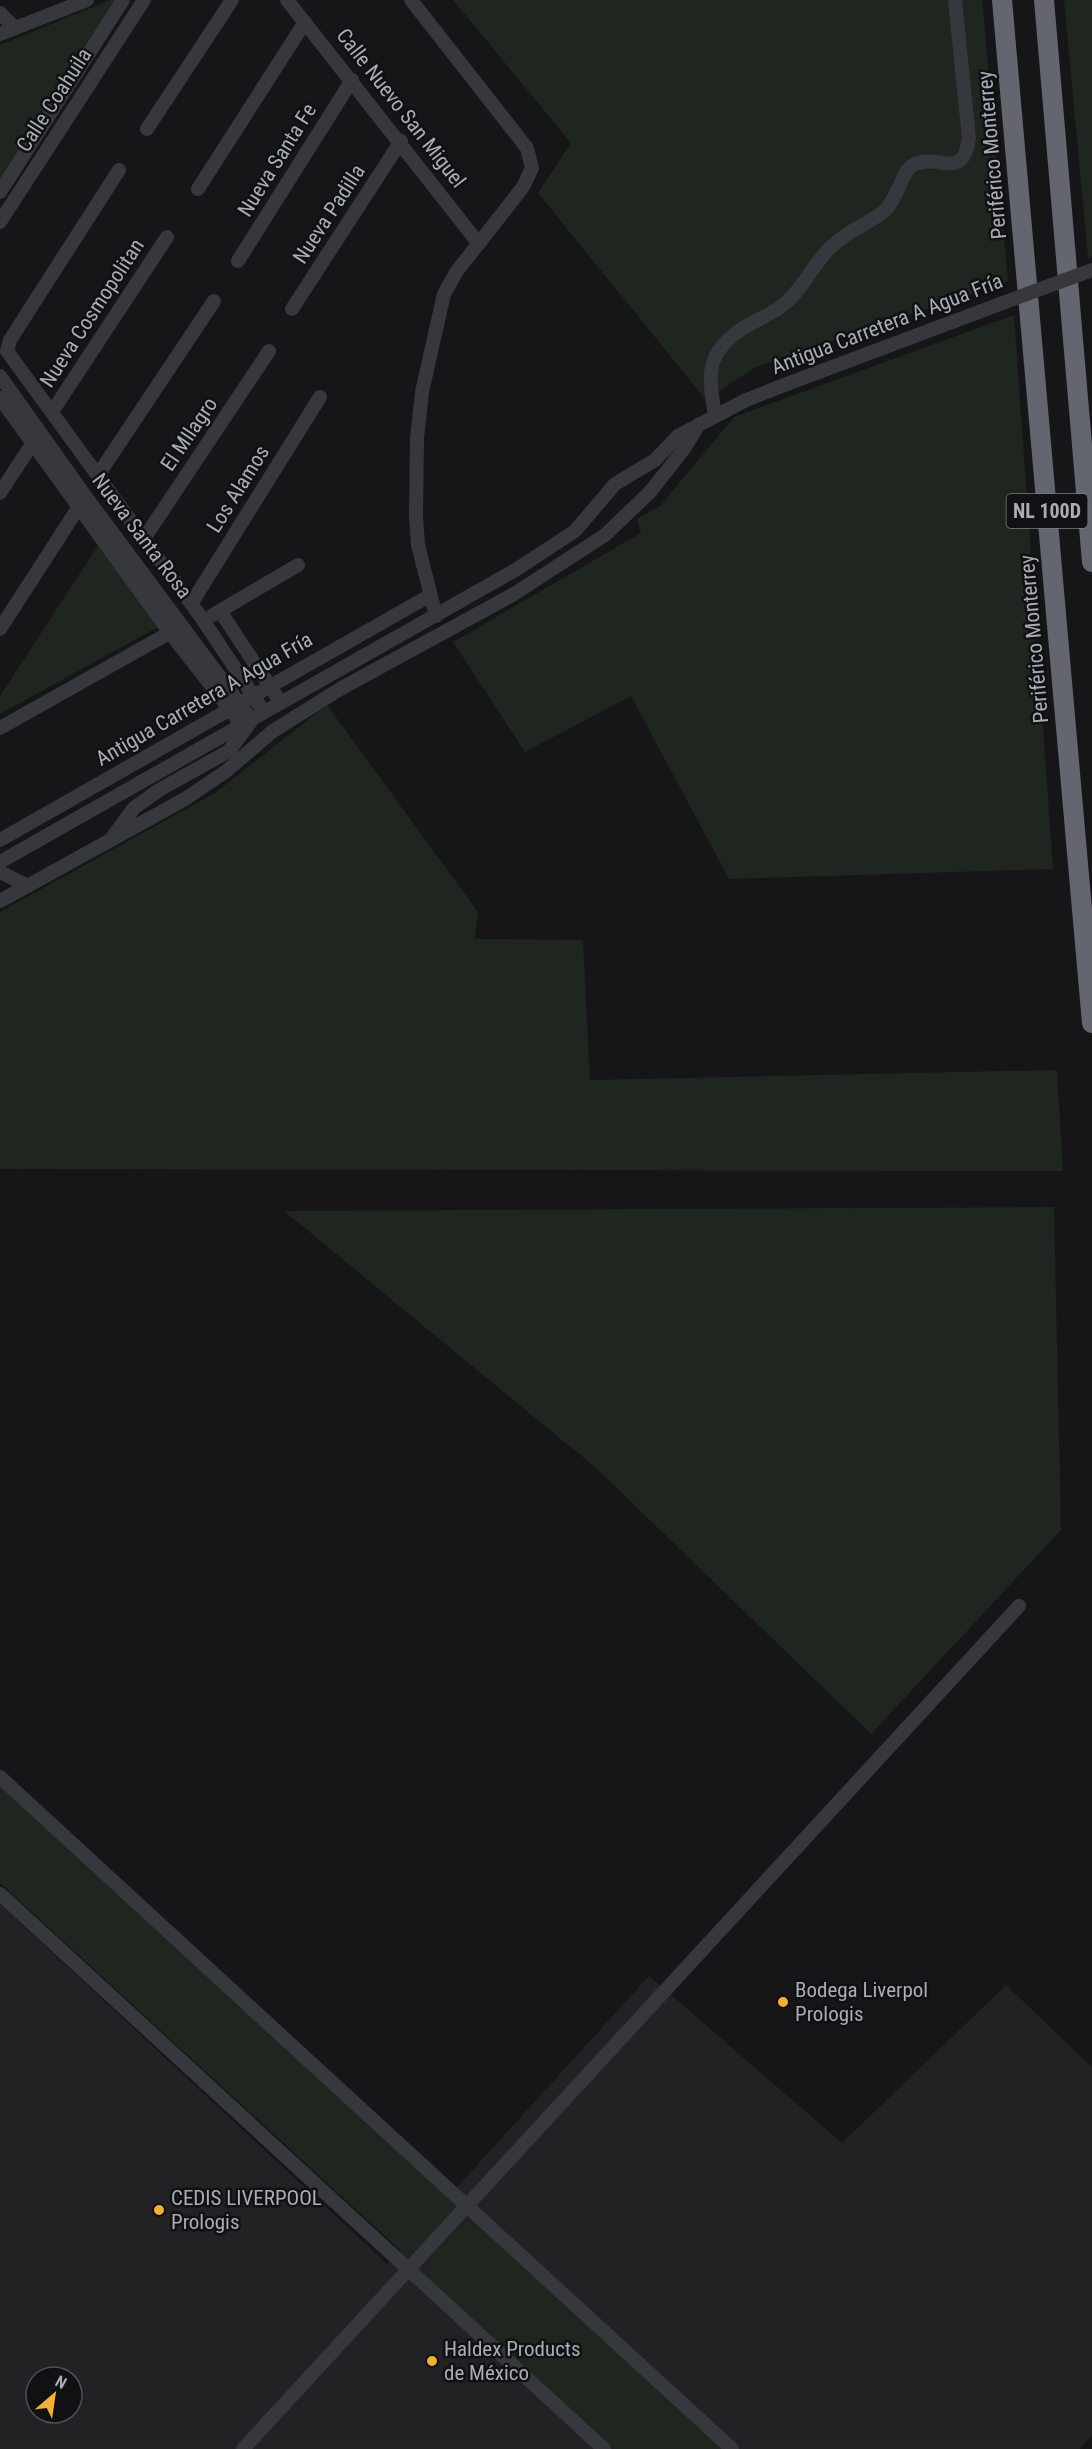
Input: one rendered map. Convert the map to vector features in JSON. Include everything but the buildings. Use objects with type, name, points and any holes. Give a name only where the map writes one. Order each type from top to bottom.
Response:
[{"type":"highway","name":"Periférico Monterrey","points":[[1002,0],[1092,1023]]},
{"type":"highway","name":"NL 100D","points":[[1044,0],[1092,562]]},
{"type":"street","points":[[0,34],[87,0]]},
{"type":"street","name":"Calle Coahuila","points":[[0,192],[123,0]]},
{"type":"street","name":"Calle Coahuila","points":[[0,222],[144,0]]},
{"type":"street","points":[[147,129],[232,0]]},
{"type":"street","name":"Calle Nuevo San Miguel","points":[[287,0],[401,141],[479,244]]},
{"type":"street","points":[[411,0],[527,148],[532,168],[528,178],[450,280],[444,294],[422,392],[417,438],[416,516],[418,545],[429,596],[436,616]]},
{"type":"street","points":[[715,416],[710,376],[713,361],[720,349],[744,326],[780,308],[844,234],[882,213],[895,200],[912,165],[921,162],[954,164],[968,151],[969,138],[955,0]]},
{"type":"street","points":[[0,13],[15,28]]},
{"type":"street","points":[[198,189],[305,22]]},
{"type":"street","name":"Nueva Santa Fe","points":[[238,261],[352,80]]},
{"type":"street","points":[[67,88],[81,98]]},
{"type":"street","name":"Nueva Padilla","points":[[292,309],[401,141]]},
{"type":"street","points":[[112,839],[134,808],[159,790],[229,751],[253,719],[253,694],[203,620],[52,412],[9,357],[7,351],[10,340],[119,170]]},
{"type":"street","name":"Nueva Cosmopolitan","points":[[52,412],[167,237]]},
{"type":"street","name":"Antigua Carretera A Agua Fría","points":[[0,862],[436,616],[575,531],[615,484],[655,460],[678,436],[699,424],[779,387],[1092,270]]},
{"type":"street","points":[[98,475],[214,301]]},
{"type":"street","name":"El MIlagro","points":[[143,540],[269,351]]},
{"type":"street","name":"Nueva Santa Rosa","points":[[0,376],[82,502],[235,705],[253,719]]},
{"type":"street","name":"Los Alamos","points":[[191,604],[320,397]]},
{"type":"street","name":"Nueva Santa Rosa","points":[[0,398],[32,444],[82,502]]},
{"type":"street","name":"Antigua Carretera A Agua Fría","points":[[0,901],[185,799],[225,772],[273,730],[340,688],[523,588],[605,535],[666,473],[699,424]]},
{"type":"street","points":[[0,493],[32,444]]},
{"type":"street","points":[[0,629],[82,502]]},
{"type":"street","points":[[203,620],[298,565]]},
{"type":"street","name":"Antigua Carretera A Agua Fría","points":[[0,840],[253,694],[429,596]]},
{"type":"street","points":[[220,610],[281,703]]},
{"type":"street","points":[[0,728],[176,629]]},
{"type":"street","points":[[0,872],[28,886]]},
{"type":"street","points":[[243,2449],[1019,1606]]},
{"type":"street","points":[[0,1777],[221,1978],[465,2207],[732,2449]]},
{"type":"street","points":[[0,1894],[604,2449]]},
{"type":"shaded area","points":[[110,0],[115,0],[0,182],[0,45]]},
{"type":"shaded area","points":[[453,0],[982,0],[1008,281],[754,368],[706,400],[538,193],[571,143]]},
{"type":"shaded area","points":[[1064,0],[1092,0],[1092,257],[1088,258]]},
{"type":"shaded area","points":[[1014,315],[1053,869],[729,879],[631,696],[525,752],[453,642],[641,533],[637,519],[660,506],[734,417]]},
{"type":"shaded area","points":[[99,544],[158,627],[0,714],[0,696]]},
{"type":"shaded area","points":[[327,705],[478,912],[475,939],[583,940],[590,1080],[1057,1070],[1063,1171],[0,1169],[0,912],[215,793]]},
{"type":"shaded area","points":[[1054,1207],[1061,1530],[871,1734],[596,1468],[284,1211]]},
{"type":"shaded area","points":[[0,1782],[458,2206],[421,2246],[410,2252],[400,2250],[0,1883]]},
{"type":"shaded area","points":[[0,1904],[387,2264],[649,1976],[842,2143],[1006,1985],[1092,2067],[1092,2435],[1080,2449],[0,2449]]},
{"type":"shaded area","points":[[470,2221],[476,2223],[723,2449],[615,2449],[435,2285],[428,2275],[428,2264],[464,2223]]},
{"type":"place","name":"Bodega Liverpol Prologis","points":[[783,2002]]},
{"type":"place","name":"CEDIS LIVERPOOL Prologis","points":[[159,2210]]},
{"type":"place","name":"Haldex Products de México","points":[[432,2361]]}]
